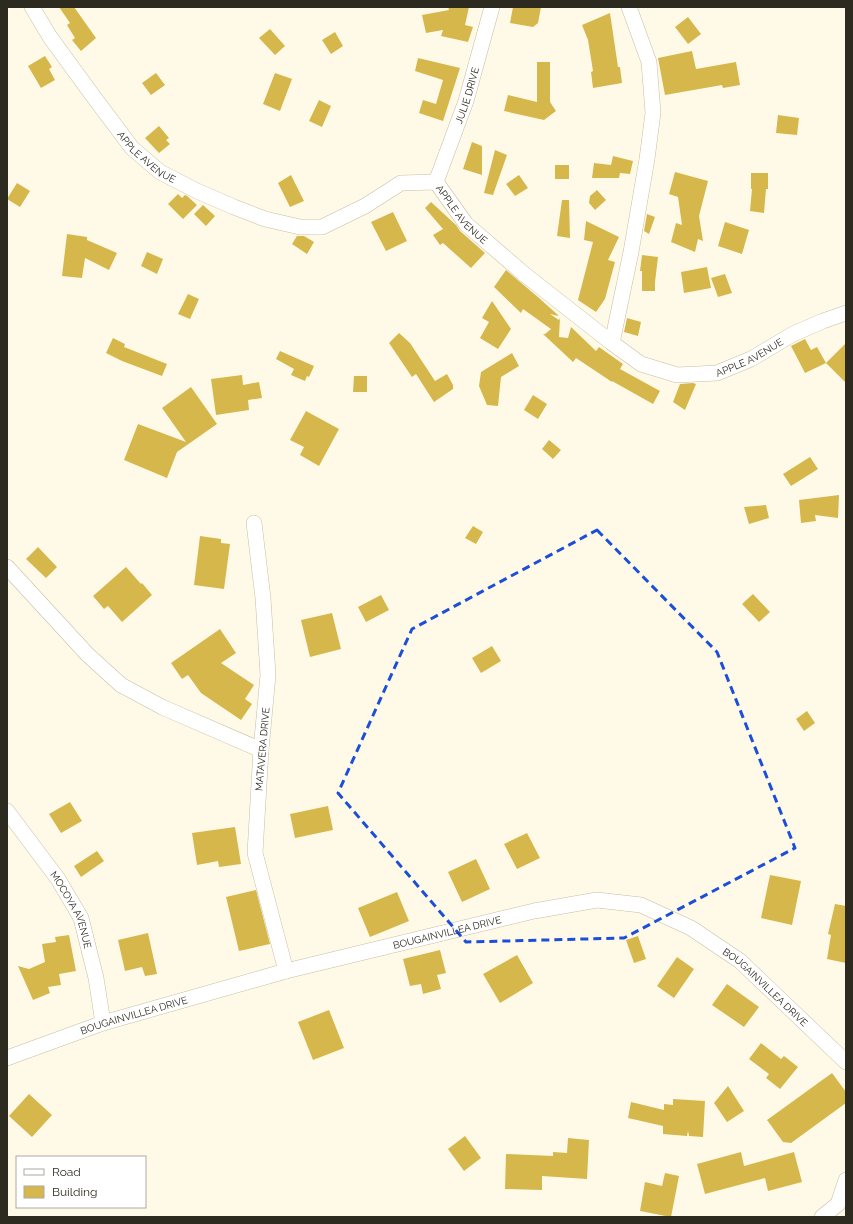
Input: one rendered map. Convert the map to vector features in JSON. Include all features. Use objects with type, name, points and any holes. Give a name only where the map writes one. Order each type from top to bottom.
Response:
[{"type":"street","name":"APPLE AVENUE","points":[[32,7],[50,37],[132,148],[160,172],[222,202],[265,218],[300,227],[322,227],[365,206],[401,183],[436,182],[466,224],[524,274],[641,364],[677,375],[717,373],[751,359],[794,334],[846,313]]},
{"type":"street","name":"JULIE DRIVE","points":[[436,182],[466,101],[492,7]]},
{"type":"street","points":[[612,343],[631,252],[647,159],[653,113],[649,62],[629,7]]},
{"type":"street","name":"MATAVERA DRIVE","points":[[254,523],[263,598],[268,675],[261,750],[255,853],[286,971]]},
{"type":"street","points":[[7,567],[87,654],[121,685],[162,707],[261,750]]},
{"type":"street","name":"MOCOYA AVENUE","points":[[7,811],[58,879],[81,918],[96,978],[104,1024]]},
{"type":"street","name":"BOUGAINVILLEA DRIVE","points":[[7,1058],[104,1024],[286,971],[534,911],[597,900],[641,905],[690,928],[740,961],[846,1062]]},
{"type":"street","points":[[822,1217],[838,1204],[846,1180]]},
{"type":"highlighted area","points":[[597,530],[717,652],[795,848],[624,938],[466,942],[338,793],[412,629]]},
{"type":"building","points":[[59,7],[74,7],[96,38],[81,51],[72,40],[75,38],[67,25],[70,23]]},
{"type":"building","points":[[448,7],[469,7],[465,25],[473,27],[468,42],[441,36],[443,30],[426,33],[422,15],[449,10]]},
{"type":"building","points":[[513,7],[541,7],[538,23],[533,27],[510,23]]},
{"type":"building","points":[[610,13],[618,67],[620,67],[622,83],[593,88],[591,72],[593,71],[588,40],[582,25]]},
{"type":"building","points":[[688,17],[701,34],[688,44],[675,27]]},
{"type":"building","points":[[270,29],[285,46],[275,55],[259,38]]},
{"type":"building","points":[[335,32],[343,46],[331,54],[322,40]]},
{"type":"building","points":[[692,51],[696,69],[736,62],[740,85],[723,88],[722,85],[665,95],[658,58]]},
{"type":"building","points":[[45,56],[52,67],[49,69],[55,80],[41,88],[28,66]]},
{"type":"building","points":[[418,58],[460,68],[443,121],[419,113],[423,100],[436,104],[443,80],[415,71]]},
{"type":"building","points":[[537,62],[550,62],[550,102],[556,111],[544,120],[504,111],[508,95],[537,102]]},
{"type":"building","points":[[156,73],[165,85],[151,95],[142,83]]},
{"type":"building","points":[[275,73],[292,79],[280,111],[263,104]]},
{"type":"building","points":[[319,100],[331,106],[322,127],[309,121]]},
{"type":"building","points":[[778,115],[799,118],[797,135],[776,133]]},
{"type":"building","points":[[159,126],[169,138],[166,140],[170,144],[159,153],[145,138]]},
{"type":"building","points":[[472,142],[482,146],[482,175],[463,169]]},
{"type":"building","points":[[495,150],[507,155],[493,195],[484,193]]},
{"type":"building","points":[[613,156],[633,161],[630,174],[620,173],[619,178],[592,178],[594,163],[611,165]]},
{"type":"building","points":[[555,165],[569,165],[569,179],[555,179]]},
{"type":"building","points":[[675,172],[708,181],[699,216],[703,241],[698,239],[695,252],[671,242],[676,223],[682,225],[678,197],[669,194]]},
{"type":"building","points":[[751,173],[768,173],[768,189],[766,189],[764,213],[750,211],[752,189]]},
{"type":"building","points":[[291,175],[304,201],[290,207],[278,183]]},
{"type":"building","points":[[519,175],[528,188],[515,196],[506,184]]},
{"type":"building","points":[[17,183],[30,191],[20,207],[7,199]]},
{"type":"building","points":[[597,190],[606,200],[595,210],[589,203],[590,196]]},
{"type":"building","points":[[178,194],[182,198],[185,195],[187,196],[197,205],[183,219],[168,204]]},
{"type":"building","points":[[562,200],[569,200],[570,238],[557,236]]},
{"type":"building","points":[[431,202],[485,253],[471,268],[443,243],[440,245],[433,235],[443,229],[425,208]]},
{"type":"building","points":[[203,205],[215,216],[206,226],[194,214]]},
{"type":"building","points":[[393,212],[407,241],[386,251],[371,222]]},
{"type":"building","points":[[647,214],[655,217],[649,234],[644,231]]},
{"type":"building","points":[[586,221],[619,237],[608,260],[615,262],[605,299],[596,312],[578,300],[593,242],[584,240]]},
{"type":"building","points":[[725,222],[749,230],[742,254],[718,246]]},
{"type":"building","points":[[67,234],[87,237],[87,240],[117,253],[109,270],[85,258],[82,278],[62,276]]},
{"type":"building","points":[[297,236],[304,236],[314,242],[307,254],[292,244]]},
{"type":"building","points":[[147,252],[163,259],[157,274],[141,266]]},
{"type":"building","points":[[642,255],[658,257],[655,291],[642,291],[642,271],[640,271]]},
{"type":"building","points":[[707,267],[711,288],[684,293],[681,272]]},
{"type":"building","points":[[506,270],[559,316],[550,314],[559,320],[560,318],[559,337],[568,338],[571,327],[596,351],[599,347],[623,364],[620,369],[660,391],[653,404],[612,382],[576,358],[573,362],[543,334],[551,329],[523,309],[521,313],[494,287]]},
{"type":"building","points":[[725,274],[732,293],[718,297],[711,278]]},
{"type":"building","points":[[188,294],[199,299],[190,319],[178,314]]},
{"type":"building","points":[[492,301],[511,329],[498,349],[480,338],[489,322],[482,318]]},
{"type":"building","points":[[627,318],[641,322],[638,336],[624,332]]},
{"type":"building","points":[[399,333],[410,343],[435,381],[447,374],[453,385],[453,389],[434,402],[416,374],[412,377],[389,343]]},
{"type":"building","points":[[113,338],[125,344],[124,347],[167,364],[162,376],[122,361],[106,353]]},
{"type":"building","points":[[805,339],[811,350],[817,347],[826,363],[805,373],[791,346]]},
{"type":"building","points":[[846,343],[846,383],[826,363]]},
{"type":"building","points":[[280,351],[314,366],[309,377],[307,376],[305,381],[291,375],[294,369],[276,359]]},
{"type":"building","points":[[512,353],[519,366],[501,377],[498,406],[487,405],[479,386],[481,372]]},
{"type":"building","points":[[242,375],[243,385],[259,382],[262,398],[248,400],[249,410],[216,415],[211,379]]},
{"type":"building","points":[[354,376],[367,376],[367,392],[353,392]]},
{"type":"building","points":[[680,384],[696,384],[685,410],[673,402]]},
{"type":"building","points":[[191,387],[217,424],[177,452],[167,478],[124,460],[138,424],[186,442],[162,408]]},
{"type":"building","points":[[533,395],[547,404],[538,419],[524,410]]},
{"type":"building","points":[[306,411],[339,429],[319,466],[300,455],[304,447],[290,440]]},
{"type":"building","points":[[549,440],[561,450],[553,459],[542,449]]},
{"type":"building","points":[[810,457],[818,469],[791,486],[783,474]]},
{"type":"building","points":[[839,495],[838,518],[815,515],[816,521],[801,523],[799,500]]},
{"type":"building","points":[[766,505],[769,518],[749,524],[744,507]]},
{"type":"building","points":[[473,526],[483,532],[476,544],[465,538]]},
{"type":"building","points":[[200,536],[221,539],[221,543],[230,544],[224,589],[194,585]]},
{"type":"building","points":[[38,547],[57,567],[46,578],[26,559]]},
{"type":"building","points":[[126,567],[152,595],[122,622],[108,606],[104,609],[93,596]]},
{"type":"building","points":[[753,594],[770,612],[759,622],[742,604]]},
{"type":"building","points":[[381,595],[389,610],[366,622],[358,607]]},
{"type":"building","points":[[332,613],[341,649],[310,657],[301,620]]},
{"type":"building","points":[[220,629],[236,653],[221,663],[254,685],[245,699],[252,704],[241,720],[201,693],[188,675],[182,679],[171,663]]},
{"type":"building","points":[[492,646],[501,661],[481,673],[472,658]]},
{"type":"building","points":[[807,711],[815,723],[804,731],[796,719]]},
{"type":"building","points":[[70,802],[82,821],[61,833],[49,814]]},
{"type":"building","points":[[328,806],[333,830],[295,838],[290,814]]},
{"type":"building","points":[[235,827],[241,864],[219,867],[218,861],[197,865],[192,833]]},
{"type":"building","points":[[527,833],[540,858],[517,869],[504,844]]},
{"type":"building","points":[[97,851],[104,861],[81,877],[74,866]]},
{"type":"building","points":[[476,859],[490,889],[462,902],[448,872]]},
{"type":"building","points":[[770,875],[801,881],[792,925],[761,918]]},
{"type":"building","points":[[256,890],[270,944],[239,951],[226,897]]},
{"type":"building","points":[[397,892],[409,921],[370,937],[358,908]]},
{"type":"building","points":[[835,904],[846,906],[846,963],[827,959],[831,935],[828,934]]},
{"type":"building","points":[[148,933],[157,974],[145,976],[142,967],[125,971],[118,940]]},
{"type":"building","points":[[69,935],[76,971],[59,974],[61,985],[48,987],[50,993],[33,1000],[18,966],[29,969],[45,962],[42,944],[56,942],[55,937]]},
{"type":"building","points":[[638,936],[646,959],[634,963],[626,940]]},
{"type":"building","points":[[440,950],[446,973],[437,975],[441,989],[423,994],[421,984],[410,986],[403,959]]},
{"type":"building","points":[[517,955],[533,983],[500,1003],[483,974]]},
{"type":"building","points":[[677,957],[694,969],[674,998],[657,986]]},
{"type":"building","points":[[727,984],[759,1007],[744,1027],[712,1005]]},
{"type":"building","points":[[329,1010],[344,1048],[313,1060],[298,1022]]},
{"type":"building","points":[[761,1043],[781,1059],[784,1056],[798,1067],[780,1089],[766,1078],[769,1074],[749,1059]]},
{"type":"building","points":[[832,1073],[846,1092],[846,1103],[791,1143],[783,1142],[767,1120]]},
{"type":"building","points":[[728,1086],[744,1111],[727,1122],[714,1103]]},
{"type":"building","points":[[29,1094],[52,1115],[32,1137],[9,1116]]},
{"type":"building","points":[[673,1099],[705,1101],[703,1137],[689,1136],[688,1131],[687,1136],[663,1134],[663,1126],[628,1118],[631,1102],[664,1110],[664,1104],[673,1105]]},
{"type":"building","points":[[465,1136],[481,1158],[464,1171],[448,1149]]},
{"type":"building","points":[[568,1138],[589,1140],[587,1179],[542,1176],[542,1190],[505,1189],[506,1154],[553,1156],[553,1152],[567,1153]]},
{"type":"building","points":[[741,1152],[744,1166],[794,1152],[802,1182],[768,1191],[765,1178],[705,1194],[697,1164]]},
{"type":"building","points":[[665,1173],[679,1176],[671,1217],[640,1211],[645,1182],[662,1186]]}]
